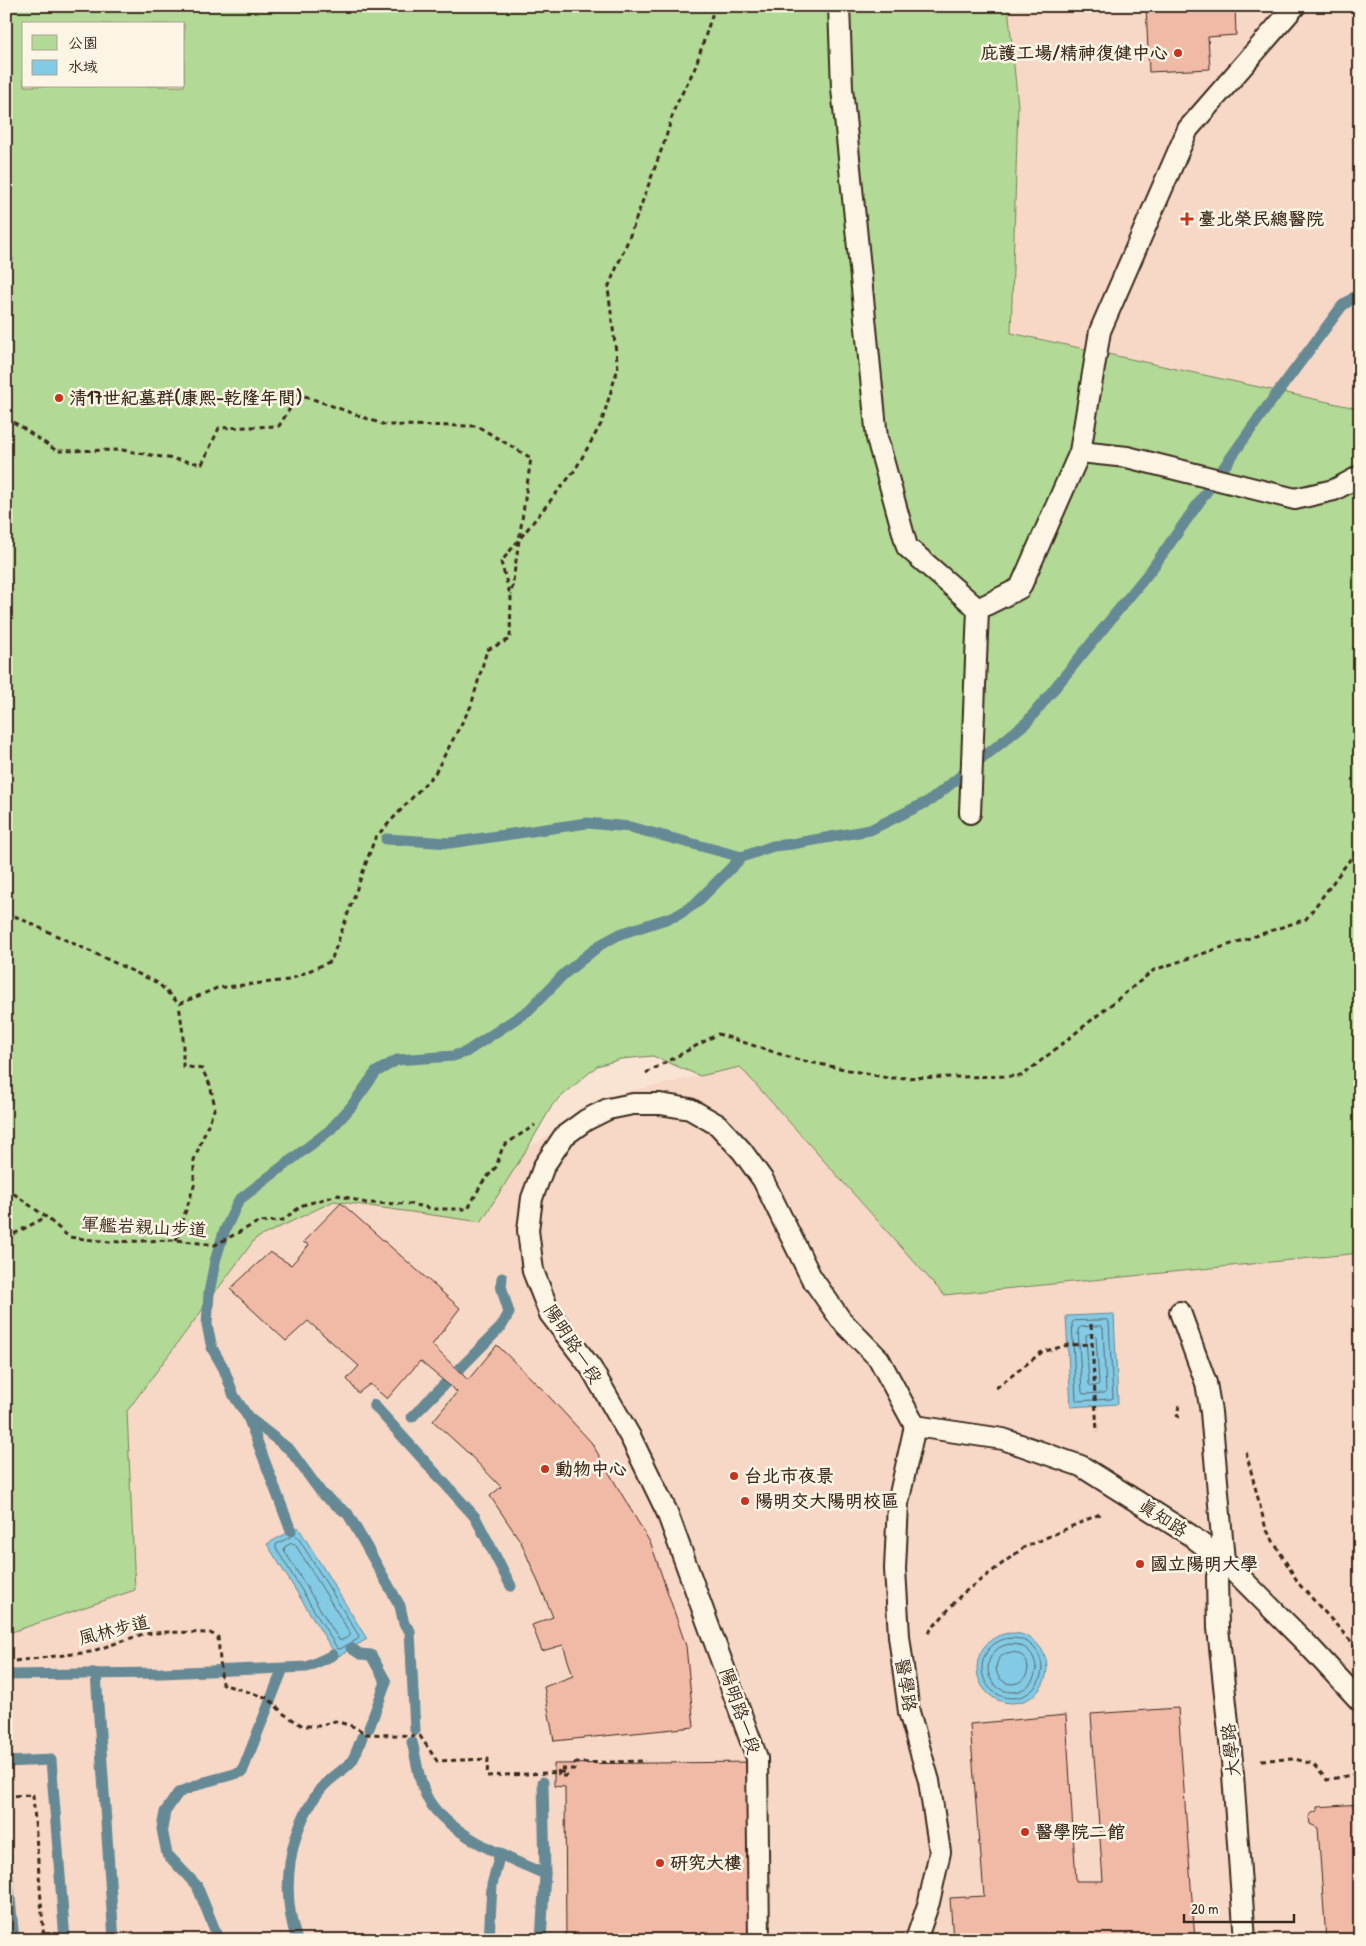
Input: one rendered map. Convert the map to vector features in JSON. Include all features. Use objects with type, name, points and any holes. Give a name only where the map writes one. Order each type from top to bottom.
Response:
[{"type":"lane","points":[[839,6],[842,88],[877,438],[907,546],[978,608]]},
{"type":"lane","points":[[978,608],[1020,588],[1080,452],[1100,331],[1188,129],[1295,6]]},
{"type":"lane","points":[[1080,452],[1127,457],[1295,499],[1334,490],[1360,476]]},
{"type":"lane","points":[[970,813],[978,608]]},
{"type":"lane","name":"陽明路一段","points":[[759,1940],[757,1758],[667,1512],[631,1438],[590,1368],[550,1314],[533,1271],[528,1230],[532,1198],[544,1166],[564,1136],[586,1120],[608,1110],[634,1104],[660,1104],[690,1109],[718,1125],[742,1151],[763,1180],[812,1277],[842,1320],[879,1359],[915,1426]]},
{"type":"lane","points":[[1180,1312],[1206,1383],[1211,1412],[1224,1561]]},
{"type":"lane","name":"真知路","points":[[915,1426],[1003,1439],[1081,1466],[1190,1536],[1224,1561],[1309,1646],[1360,1701]]},
{"type":"lane","name":"醫學路","points":[[915,1426],[898,1503],[894,1569],[899,1636],[909,1712],[929,1781],[940,1852],[929,1902],[916,1940]]},
{"type":"lane","name":"大學路","points":[[1224,1561],[1217,1577],[1216,1593],[1232,1761],[1245,1940]]},
{"type":"path","points":[[511,598],[502,562],[575,470],[601,424],[618,368],[608,288],[629,238],[675,107],[695,68],[716,6]]},
{"type":"path","points":[[6,248],[12,258],[6,274]]},
{"type":"path","points":[[6,417],[57,452],[122,450],[202,464],[219,428],[279,426],[299,394],[385,425],[477,426],[531,458],[511,598],[510,639],[486,650],[471,706],[435,773],[375,838],[331,961],[289,980],[217,988],[179,1004]]},
{"type":"path","points":[[640,1076],[718,1034],[795,1059],[888,1078],[1022,1076],[1154,970],[1306,919],[1360,846]]},
{"type":"path","points":[[6,912],[158,983],[179,1004],[183,1034],[183,1066],[202,1069],[210,1085],[215,1107],[194,1160],[194,1186],[176,1240]]},
{"type":"path","name":"軍艦岩親山步道","points":[[6,1188],[46,1217],[69,1237],[109,1242],[176,1240],[215,1244],[258,1222],[281,1221],[303,1205],[338,1195],[366,1203],[410,1204],[434,1209],[468,1209],[482,1183],[496,1167],[502,1146],[538,1122]]},
{"type":"path","points":[[6,1238],[46,1217]]},
{"type":"path","points":[[1092,1324],[1097,1432]]},
{"type":"path","points":[[996,1388],[1042,1352],[1068,1345],[1092,1344]]},
{"type":"path","points":[[1177,1416],[1212,1429],[1244,1444],[1266,1529],[1299,1584],[1360,1651]]},
{"type":"path","points":[[925,1636],[962,1594],[1023,1548],[1106,1511],[1138,1502]]},
{"type":"path","name":"風林步道","points":[[6,1662],[90,1652],[143,1634],[210,1632],[218,1637],[222,1684],[268,1698],[284,1714],[303,1726],[319,1726],[335,1721],[355,1726],[366,1734],[420,1736],[437,1761],[488,1759],[487,1776],[522,1775],[553,1773],[560,1772],[566,1772],[567,1776],[559,1776],[558,1768],[574,1769],[575,1763],[646,1761]]},
{"type":"path","points":[[1232,1761],[1295,1759],[1313,1764],[1327,1780],[1360,1773]]},
{"type":"path","points":[[6,1796],[33,1795],[44,1940]]},
{"type":"shaded area","name":"臺北榮民總醫院","points":[[1008,6],[1360,6],[1360,409],[1011,333],[1018,106]]},
{"type":"shaded area","name":"陽明交大陽明校區","points":[[739,1067],[944,1295],[1360,1253],[1360,1940],[6,1940],[6,1634],[135,1590],[127,1411],[255,1239],[334,1201],[481,1221],[527,1149],[609,1096]]},
{"type":"green space","points":[[6,6],[1008,6],[1018,106],[1011,333],[1360,409],[1360,1253],[944,1295],[740,1067],[700,1076],[653,1056],[621,1059],[597,1066],[553,1104],[481,1222],[334,1201],[255,1239],[127,1411],[135,1590],[6,1634]]},
{"type":"water","points":[[1114,1314],[1118,1404],[1071,1407],[1066,1316]]},
{"type":"water","points":[[298,1527],[367,1639],[337,1657],[267,1544]]},
{"type":"water","points":[[1012,1633],[1025,1636],[1037,1643],[1044,1655],[1047,1668],[1044,1681],[1037,1693],[1025,1700],[1012,1703],[999,1700],[987,1693],[980,1681],[977,1668],[980,1655],[987,1643],[999,1636]]},
{"type":"building","name":"庇護工場/精神復健中心","points":[[1146,6],[1235,6],[1236,35],[1208,37],[1210,69],[1149,72]]},
{"type":"building","name":"動物中心","points":[[341,1203],[460,1308],[432,1345],[468,1380],[497,1345],[543,1390],[591,1442],[651,1544],[686,1646],[694,1727],[554,1741],[544,1687],[573,1676],[563,1645],[542,1651],[532,1625],[553,1617],[521,1542],[490,1496],[501,1487],[433,1421],[457,1392],[420,1361],[387,1399],[370,1384],[358,1393],[347,1379],[359,1366],[308,1321],[286,1341],[230,1289],[270,1252],[291,1265],[309,1245],[303,1242]]},
{"type":"building","name":"醫學院二館","points":[[1178,1708],[1195,1940],[953,1940],[950,1898],[984,1896],[970,1724],[1066,1715],[1076,1881],[1103,1881],[1091,1714]]},
{"type":"building","name":"研究大樓","points":[[754,1762],[755,1940],[566,1940],[565,1787],[554,1786],[554,1764]]},
{"type":"building","points":[[1360,1804],[1360,1940],[1326,1940],[1318,1828],[1310,1824],[1309,1817],[1310,1814],[1317,1811],[1317,1807]]},
{"type":"waterway","points":[[291,1531],[248,1417],[234,1396],[224,1369],[212,1348],[207,1325],[209,1293],[215,1261],[224,1232],[239,1200],[330,1130],[351,1107],[376,1072],[397,1060],[453,1056],[466,1052],[529,1010],[564,974],[600,945],[620,934],[678,915],[695,904],[742,857],[773,846],[870,830],[931,800],[1027,722],[1151,570],[1261,415],[1342,306],[1360,293]]},
{"type":"waterway","points":[[386,839],[450,843],[587,823],[630,827],[742,857]]},
{"type":"waterway","points":[[412,1417],[501,1327],[509,1313],[501,1286],[502,1278]]},
{"type":"waterway","points":[[374,1405],[475,1517],[511,1586]]},
{"type":"waterway","points":[[248,1417],[290,1450],[323,1495],[348,1514],[400,1606],[404,1624],[410,1631],[415,1730]]},
{"type":"waterway","points":[[351,1648],[360,1654],[371,1655],[386,1682],[369,1728]]},
{"type":"waterway","points":[[6,1675],[161,1673],[307,1667],[333,1655]]},
{"type":"waterway","points":[[219,1940],[197,1886],[167,1854],[162,1829],[165,1812],[178,1793],[205,1782],[242,1772],[282,1671]]},
{"type":"waterway","points":[[96,1674],[114,1940]]},
{"type":"waterway","points":[[297,1940],[292,1921],[288,1882],[294,1843],[309,1806],[323,1786],[351,1762],[362,1737]]},
{"type":"waterway","points":[[412,1742],[424,1790],[431,1804],[441,1815],[467,1836],[516,1862],[545,1874]]},
{"type":"waterway","points":[[6,1762],[51,1760],[65,1940]]},
{"type":"waterway","points":[[541,1940],[545,1874],[543,1782]]},
{"type":"waterway","points":[[489,1940],[492,1885],[500,1853]]},
{"type":"waterway","points":[[6,1856],[14,1940]]},
{"type":"place","name":"庇護工場/精神復健中心","points":[[1178,53]]},
{"type":"place","name":"臺北榮民總醫院","points":[[1187,219]]},
{"type":"place","name":"清17世紀墓群(康熙-乾隆年間)","points":[[59,398]]},
{"type":"place","name":"動物中心","points":[[545,1469]]},
{"type":"place","name":"台北市夜景","points":[[734,1476]]},
{"type":"place","name":"陽明交大陽明校區","points":[[745,1501]]},
{"type":"place","name":"國立陽明大學","points":[[1140,1564]]},
{"type":"place","name":"醫學院二館","points":[[1025,1832]]},
{"type":"place","name":"研究大樓","points":[[660,1863]]}]
